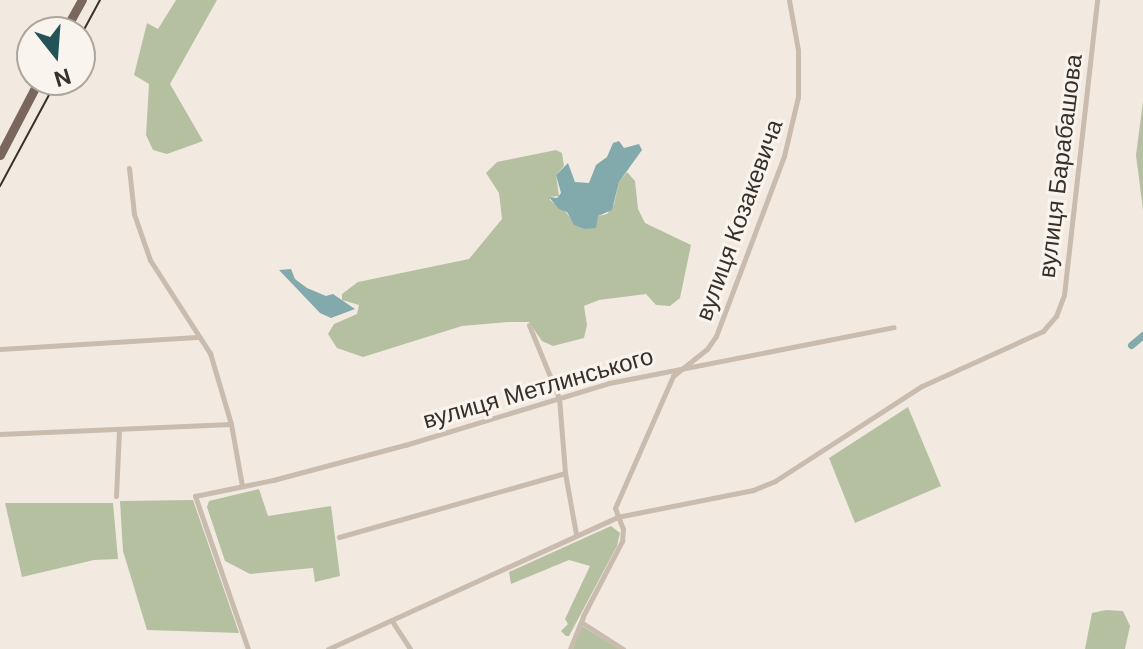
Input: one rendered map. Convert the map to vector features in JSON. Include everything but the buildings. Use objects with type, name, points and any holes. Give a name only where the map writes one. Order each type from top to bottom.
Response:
[{"type":"main road","points":[[0,155],[31,96]]},
{"type":"street","name":"вулиця Козакевича","points":[[570,649],[622,541],[623,529],[615,508],[679,368],[707,349],[716,336],[796,118],[798,50],[789,0]]},
{"type":"street","name":"вулиця Барабашова","points":[[617,517],[766,485],[922,386],[1043,331],[1056,316],[1064,295],[1097,0]]},
{"type":"street","points":[[129,168],[140,238],[150,260],[210,353],[231,424],[242,486]]},
{"type":"street","points":[[529,325],[559,398],[565,473],[576,534]]},
{"type":"street","name":"вулиця Метлинського","points":[[248,649],[195,496],[405,445],[559,398],[679,368],[894,327]]},
{"type":"street","points":[[0,349],[197,337]]},
{"type":"street","points":[[0,434],[231,424]]},
{"type":"street","points":[[116,496],[119,431]]},
{"type":"street","points":[[339,537],[565,473]]},
{"type":"street","points":[[328,649],[344,646],[617,517]]},
{"type":"street","points":[[582,619],[623,649]]},
{"type":"street","points":[[392,621],[410,649]]},
{"type":"green space","points":[[176,0],[217,0],[170,84],[203,141],[167,154],[153,150],[146,135],[149,84],[134,75],[147,23],[158,29]]},
{"type":"green space","points":[[1143,102],[1143,210],[1136,155]]},
{"type":"green space","points":[[556,150],[562,153],[564,166],[556,175],[559,196],[550,197],[550,200],[566,212],[575,225],[584,229],[598,216],[607,214],[614,204],[619,182],[627,172],[635,181],[638,209],[645,223],[691,245],[680,298],[670,306],[656,305],[646,294],[599,300],[584,306],[587,325],[584,338],[553,346],[542,341],[529,322],[508,322],[462,326],[363,357],[337,348],[328,334],[334,324],[357,314],[359,305],[342,300],[342,294],[358,282],[469,259],[502,219],[499,193],[486,173],[497,162]]},
{"type":"green space","points":[[908,407],[941,486],[855,523],[829,458]]},
{"type":"green space","points":[[259,489],[268,516],[331,506],[340,576],[315,582],[313,568],[250,574],[225,561],[207,507],[209,501]]},
{"type":"green space","points":[[193,500],[239,633],[147,630],[123,551],[120,501]]},
{"type":"green space","points":[[5,503],[113,503],[118,559],[94,560],[22,577]]},
{"type":"green space","points":[[611,526],[620,533],[617,546],[569,636],[566,636],[561,631],[568,624],[565,619],[590,566],[569,560],[511,584],[509,572]]},
{"type":"green space","points":[[1123,611],[1130,626],[1125,649],[1085,649],[1092,613]]},
{"type":"green space","points":[[582,626],[619,649],[573,649]]},
{"type":"water","points":[[619,141],[624,148],[639,144],[642,150],[619,182],[612,210],[598,216],[596,228],[584,229],[574,225],[567,212],[559,209],[549,197],[557,198],[561,193],[556,175],[568,163],[575,182],[589,183],[596,165],[607,157],[613,143]]},
{"type":"water","points":[[291,269],[295,279],[307,288],[326,296],[333,294],[355,309],[331,318],[320,313],[279,270]]},
{"type":"waterway","points":[[1131,345],[1143,335]]},
{"type":"tram line","points":[[91,16],[100,0]]},
{"type":"tram line","points":[[0,186],[48,96]]}]
